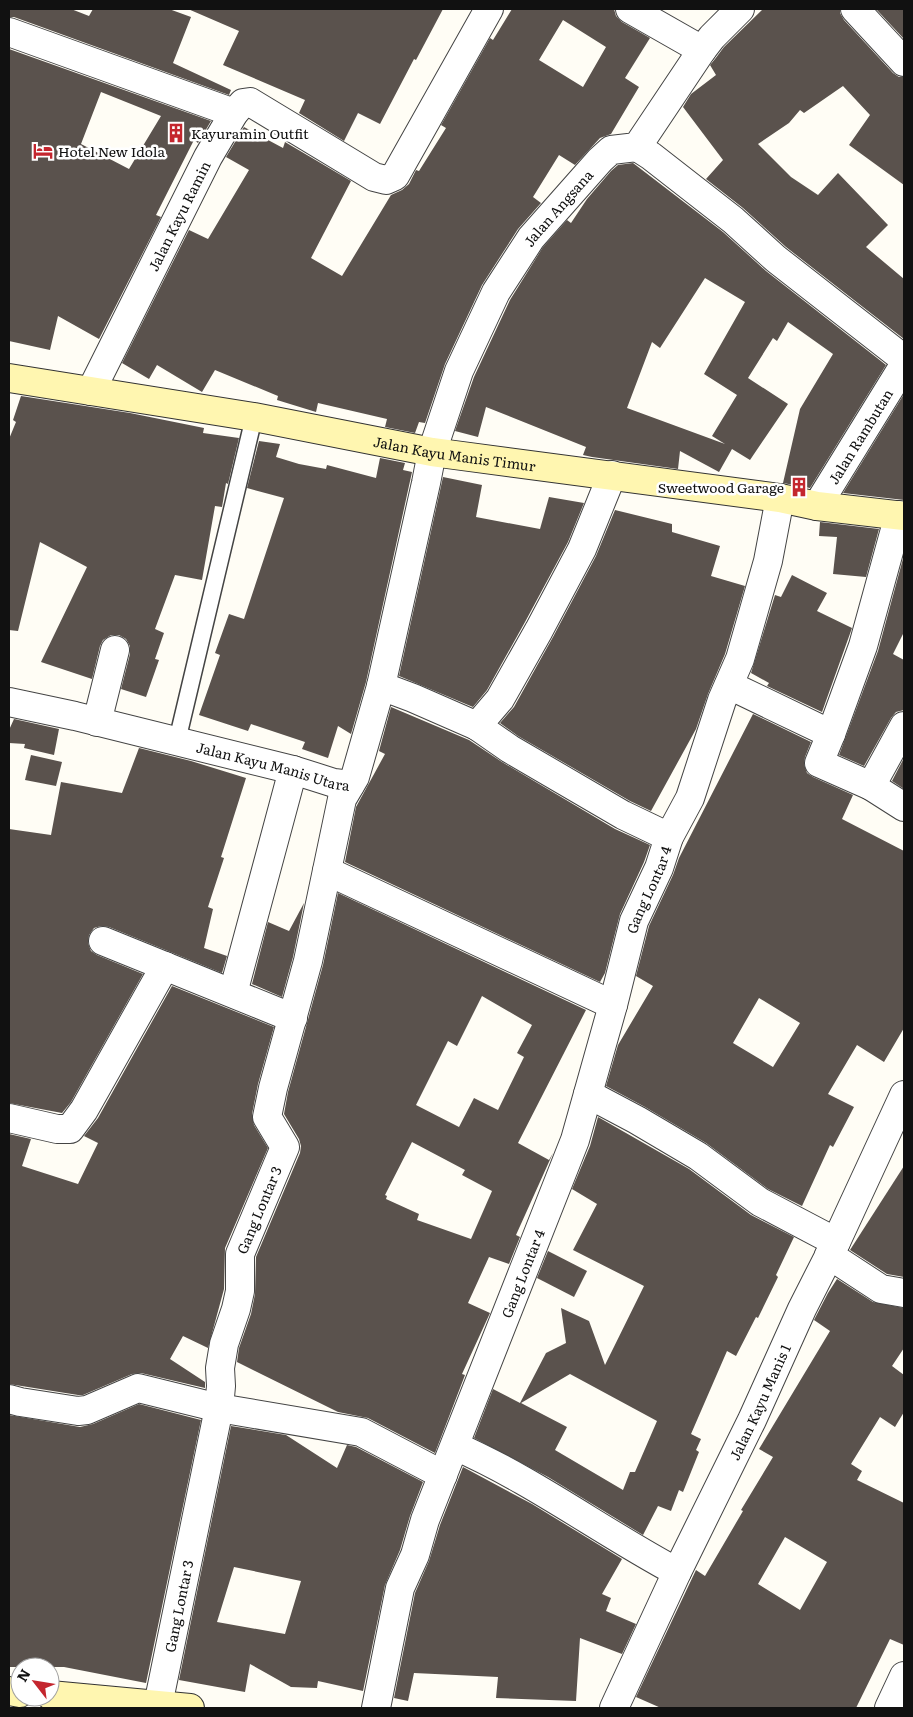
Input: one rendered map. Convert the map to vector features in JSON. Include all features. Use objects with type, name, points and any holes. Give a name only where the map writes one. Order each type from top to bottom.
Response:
[{"type":"street","points":[[630,9],[702,50]]},
{"type":"street","points":[[740,9],[712,37],[702,50],[637,147],[733,220],[776,259],[904,359]]},
{"type":"street","points":[[855,9],[904,62]]},
{"type":"street","points":[[9,32],[234,113],[243,103],[250,102],[374,177],[386,180],[395,176],[479,12]]},
{"type":"street","name":"Jalan Kayu Ramin","points":[[91,391],[208,158],[234,113]]},
{"type":"street","name":"Jalan Angsana","points":[[437,437],[459,371],[496,292],[531,238],[611,150],[637,147]]},
{"type":"street","name":"Jalan Rambutan","points":[[817,506],[904,365]]},
{"type":"street","name":"Jalan Kayu Manis Timur","points":[[9,378],[254,417],[437,437],[612,476],[780,498],[817,506],[901,516]]},
{"type":"street","name":"Jalan Kayu Manis Utara","points":[[9,702],[293,770],[334,783],[350,785],[355,778],[381,686],[437,437]]},
{"type":"street","points":[[477,726],[500,698],[543,622],[582,549],[612,476]]},
{"type":"street","name":"Gang Lontar 4","points":[[376,1708],[400,1588],[416,1555],[425,1520],[575,1140],[613,1005],[634,921],[659,868],[669,837],[690,798],[713,726],[746,640],[768,561],[780,498]]},
{"type":"street","points":[[901,516],[863,646],[819,763],[871,786],[904,807]]},
{"type":"street","points":[[97,722],[115,650]]},
{"type":"street","points":[[729,685],[831,734]]},
{"type":"street","name":"Gang Lontar 4","points":[[381,686],[477,726],[510,749],[623,815],[669,837]]},
{"type":"street","points":[[871,786],[904,726]]},
{"type":"street","points":[[236,982],[293,770]]},
{"type":"street","name":"Gang Lontar 3","points":[[158,1705],[219,1408],[220,1368],[224,1344],[236,1310],[240,1291],[240,1254],[285,1147],[268,1117],[273,1088],[293,1018],[342,799],[350,785]]},
{"type":"street","points":[[327,872],[613,1005]]},
{"type":"street","points":[[102,941],[293,1018]]},
{"type":"street","points":[[9,1118],[57,1129],[70,1129],[84,1110],[165,966]]},
{"type":"street","points":[[588,1094],[698,1156],[760,1202],[832,1248],[882,1289],[904,1293]]},
{"type":"street","name":"Jalan Kayu Manis 1","points":[[614,1708],[677,1572],[752,1420],[802,1309],[904,1095]]},
{"type":"street","points":[[9,1399],[78,1411],[87,1410],[138,1388],[219,1408],[361,1432],[443,1475]]},
{"type":"street","points":[[455,1446],[477,1455],[536,1488],[677,1572]]},
{"type":"street","points":[[889,1708],[904,1676]]},
{"type":"street","points":[[60,1696],[190,1708]]},
{"type":"lane","points":[[177,742],[254,417]]},
{"type":"building","points":[[9,9],[71,9],[89,16],[93,9],[169,9],[191,17],[173,63],[231,90],[229,95],[14,17],[9,17]]},
{"type":"building","points":[[188,9],[443,9],[380,124],[358,113],[344,141],[299,113],[305,100],[223,65],[239,31]]},
{"type":"building","points":[[512,9],[614,9],[616,16],[622,22],[650,38],[625,78],[639,87],[611,134],[600,138],[575,165],[559,155],[533,197],[541,203],[518,229],[482,285],[445,364],[425,423],[419,422],[415,433],[385,427],[387,419],[318,403],[316,412],[277,400],[278,396],[215,370],[202,392],[157,365],[149,379],[122,363],[189,230],[208,239],[249,170],[226,157],[244,127],[283,148],[285,142],[351,181],[311,258],[342,276],[391,195],[409,184],[416,170],[419,171],[446,128],[441,125],[490,38],[493,40]],"holes":[[[563,20],[606,47],[583,87],[539,60]]]},
{"type":"building","points":[[763,9],[840,9],[844,20],[893,73],[899,77],[904,77],[904,185],[849,145],[870,115],[843,86],[804,113],[800,110],[789,123],[758,144],[791,177],[818,195],[838,173],[888,225],[866,247],[904,279],[904,339],[786,247],[743,208],[706,179],[723,160],[683,107],[691,94],[716,75],[710,65],[724,47]]},
{"type":"building","points":[[876,9],[904,9],[904,39]]},
{"type":"building","points":[[9,49],[211,121],[198,143],[194,140],[156,215],[161,217],[99,339],[58,316],[50,350],[9,341]],"holes":[[[101,92],[161,116],[129,169],[81,144]]]},
{"type":"building","points":[[633,163],[723,232],[766,271],[886,365],[810,488],[783,483],[800,409],[833,354],[788,322],[777,341],[773,338],[748,378],[788,404],[750,460],[732,449],[719,472],[680,451],[678,469],[583,455],[586,447],[486,407],[478,437],[455,431],[474,377],[510,300],[543,247],[567,220],[571,223],[587,199],[618,165]],"holes":[[[705,278],[745,302],[704,374],[737,395],[712,436],[725,444],[627,408],[652,342],[660,348]]]},
{"type":"building","points":[[904,394],[904,500],[843,493]]},
{"type":"building","points":[[21,396],[130,413],[204,428],[203,433],[239,438],[228,484],[226,483],[222,507],[215,506],[202,580],[175,575],[155,629],[164,633],[155,659],[159,660],[146,697],[121,689],[130,654],[130,646],[126,639],[119,635],[111,635],[103,640],[92,679],[41,662],[87,567],[40,542],[18,631],[9,630],[9,439],[16,422],[13,420]]},
{"type":"building","points":[[259,441],[280,444],[276,457],[299,464],[326,469],[327,465],[376,478],[380,458],[405,463],[403,470],[412,472],[366,682],[351,734],[338,726],[328,758],[302,749],[305,742],[251,724],[248,731],[199,715],[220,655],[215,653],[229,614],[244,619],[284,498],[247,488]]},
{"type":"building","points":[[443,477],[482,485],[476,517],[540,529],[549,497],[584,503],[568,542],[525,622],[487,690],[473,707],[399,676]]},
{"type":"building","points":[[615,510],[672,524],[672,532],[720,546],[711,576],[745,586],[725,654],[696,729],[651,811],[630,801],[518,736],[500,723],[514,707],[553,637],[596,556]]},
{"type":"building","points":[[820,522],[879,529],[866,577],[833,574],[837,537],[819,536]]},
{"type":"building","points":[[904,555],[904,632],[893,654],[904,660],[904,710],[896,712],[891,718],[864,766],[839,755],[878,651]]},
{"type":"building","points":[[792,575],[827,593],[817,611],[852,628],[822,712],[767,686],[769,683],[751,673],[775,595],[781,597]]},
{"type":"building","points":[[391,707],[469,740],[502,762],[615,829],[650,845],[620,914],[605,973],[600,982],[345,862],[356,807],[385,754],[379,751]]},
{"type":"building","points":[[753,714],[811,742],[804,764],[807,773],[853,795],[842,819],[904,851],[904,1028],[884,1062],[857,1045],[828,1094],[854,1107],[833,1147],[830,1145],[802,1206],[768,1189],[706,1143],[606,1086],[618,1045],[653,986],[636,976],[649,926],[679,858]],"holes":[[[759,998],[800,1023],[773,1067],[733,1043]]]},
{"type":"building","points":[[14,719],[59,729],[54,755],[24,748],[25,744],[9,743],[9,730]]},
{"type":"building","points":[[139,748],[191,761],[246,778],[221,857],[224,858],[208,907],[213,909],[204,948],[227,956],[222,973],[109,927],[101,926],[94,928],[89,935],[88,943],[91,951],[143,974],[71,1102],[62,1113],[9,1103],[9,829],[51,835],[61,782],[122,793]]},
{"type":"building","points":[[31,755],[62,762],[56,786],[25,780]]},
{"type":"building","points":[[904,758],[904,789],[892,781]]},
{"type":"building","points":[[338,893],[586,1010],[518,1143],[549,1160],[553,1153],[516,1235],[520,1237],[509,1264],[489,1257],[468,1303],[490,1313],[462,1374],[465,1375],[435,1453],[368,1418],[338,1412],[237,1362],[239,1348],[251,1314],[255,1294],[256,1257],[300,1153],[299,1139],[284,1114],[288,1092],[323,965]],"holes":[[[482,996],[532,1025],[517,1053],[524,1057],[498,1110],[474,1098],[459,1127],[416,1105],[448,1041],[457,1046]],[[412,1142],[465,1170],[462,1175],[492,1191],[471,1239],[417,1220],[419,1214],[386,1199],[387,1196],[385,1195]]]},
{"type":"building","points":[[304,903],[293,957],[282,997],[252,984],[268,922],[289,931]]},
{"type":"building","points":[[172,986],[274,1027],[258,1084],[252,1114],[254,1125],[268,1148],[225,1248],[224,1289],[208,1348],[183,1336],[170,1359],[205,1382],[205,1388],[141,1373],[132,1374],[83,1395],[9,1384],[9,1134],[31,1139],[22,1166],[78,1184],[98,1143],[84,1136],[98,1118]]},
{"type":"building","points":[[598,1117],[689,1169],[751,1215],[794,1237],[776,1275],[778,1277],[758,1318],[756,1317],[736,1356],[727,1351],[691,1434],[701,1439],[696,1450],[699,1452],[683,1492],[679,1490],[671,1511],[658,1506],[643,1535],[548,1477],[474,1438],[493,1389],[520,1403],[546,1353],[566,1343],[561,1308],[589,1321],[605,1365],[644,1286],[573,1250],[597,1204],[572,1189],[590,1146]],"holes":[[[570,1374],[657,1421],[635,1472],[630,1472],[623,1490],[555,1450],[567,1427],[521,1403]]]},
{"type":"building","points":[[904,1166],[904,1277],[887,1274],[850,1250]]},
{"type":"building","points":[[548,1251],[587,1271],[574,1297],[537,1278]]},
{"type":"building","points":[[837,1279],[873,1302],[904,1308],[904,1348],[892,1366],[904,1375],[904,1412],[895,1427],[880,1417],[851,1464],[862,1471],[857,1480],[904,1503],[904,1645],[890,1639],[856,1708],[661,1708],[636,1697],[696,1570],[705,1576],[773,1457],[759,1449],[830,1331],[814,1320]],"holes":[[[785,1537],[827,1562],[800,1610],[758,1584]]]},
{"type":"building","points":[[139,1404],[201,1420],[146,1683],[60,1667],[60,1657],[10,1657],[9,1667],[9,1415],[80,1427],[93,1424]]},
{"type":"building","points":[[231,1426],[286,1435],[337,1468],[347,1445],[356,1447],[423,1482],[400,1550],[385,1585],[363,1691],[318,1681],[317,1688],[291,1687],[250,1664],[245,1692],[179,1680]],"holes":[[[234,1567],[301,1581],[285,1634],[217,1622]]]},
{"type":"building","points":[[463,1467],[532,1504],[622,1559],[602,1594],[611,1598],[606,1611],[636,1624],[622,1654],[580,1638],[576,1701],[496,1698],[498,1677],[414,1673],[408,1701],[394,1698],[415,1593],[429,1561],[440,1525]]},
{"type":"place","name":"Kayuramin Outfit","points":[[176,133]]},
{"type":"place","name":"Hotel New Idola","points":[[43,151]]},
{"type":"place","name":"Sweetwood Garage","points":[[799,487]]}]
